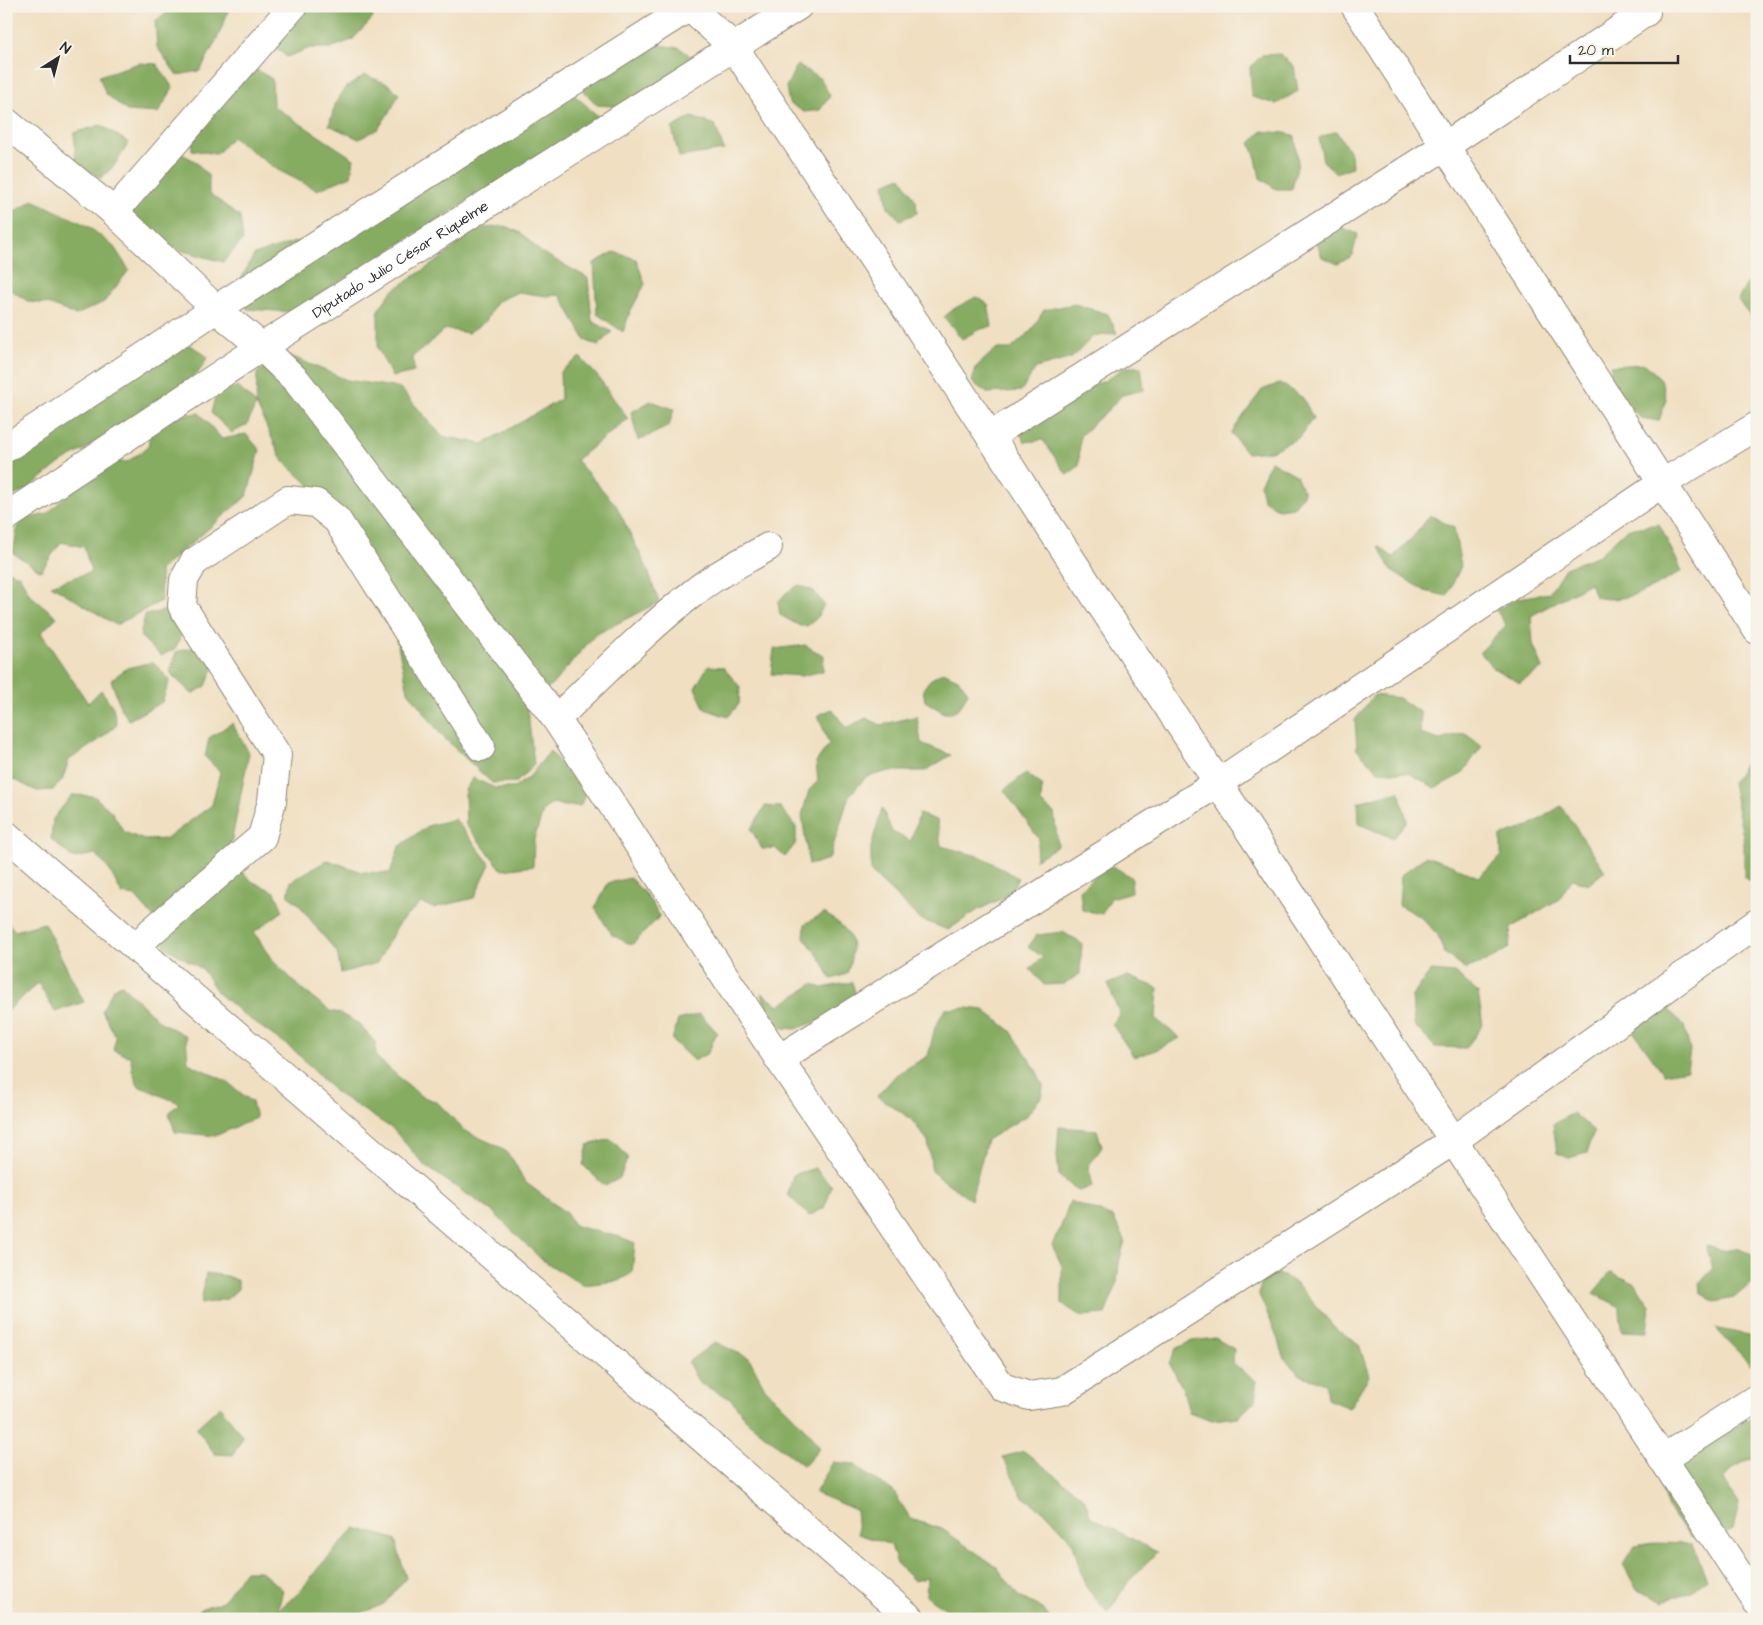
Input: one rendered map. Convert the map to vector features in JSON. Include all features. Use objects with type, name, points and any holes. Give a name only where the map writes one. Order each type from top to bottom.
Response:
[{"type":"street","points":[[114,212],[293,6]]},
{"type":"street","name":"Diputado Julio César Riquelme","points":[[6,517],[262,348],[798,6]]},
{"type":"street","points":[[1355,6],[1661,484],[1757,630]]},
{"type":"street","points":[[6,448],[216,309],[689,7],[734,47],[1757,1602]]},
{"type":"street","points":[[990,436],[1446,146],[1646,12]]},
{"type":"street","points":[[6,122],[114,212],[216,309],[262,348],[296,381],[556,719],[779,1059],[1002,1387],[1029,1396],[1062,1391],[1453,1141],[1757,923]]},
{"type":"street","points":[[779,1059],[1218,783],[1661,484],[1757,426]]},
{"type":"street","points":[[136,948],[151,932],[262,837],[272,801],[277,756],[182,606],[184,580],[194,562],[288,500],[316,503],[337,520],[481,747]]},
{"type":"street","points":[[556,719],[626,650],[697,590],[768,547]]},
{"type":"street","points":[[6,835],[911,1619]]},
{"type":"street","points":[[1662,1458],[1757,1398]]},
{"type":"green space","points":[[176,6],[219,6],[228,12],[218,37],[200,71],[177,75],[157,47],[155,21]]},
{"type":"green space","points":[[278,6],[369,6],[373,18],[352,40],[330,48],[310,48],[287,57],[264,38]]},
{"type":"green space","points":[[659,45],[680,48],[701,65],[625,107],[597,105],[583,90],[633,53]]},
{"type":"green space","points":[[1280,54],[1294,66],[1298,91],[1276,104],[1252,97],[1250,67],[1262,55]]},
{"type":"green space","points":[[240,60],[272,79],[273,106],[354,159],[351,176],[317,190],[278,170],[232,137],[217,154],[192,150],[192,118]]},
{"type":"green space","points":[[139,63],[157,64],[173,88],[158,113],[127,111],[106,94],[99,76]]},
{"type":"green space","points":[[797,65],[821,79],[830,96],[820,110],[804,112],[789,103],[786,87]]},
{"type":"green space","points":[[365,75],[388,84],[399,94],[378,129],[359,139],[329,125],[336,102],[344,89]]},
{"type":"green space","points":[[568,89],[600,118],[292,312],[247,309],[241,279],[254,255],[295,242],[341,236]]},
{"type":"green space","points":[[692,117],[715,125],[724,150],[679,157],[672,128]]},
{"type":"green space","points":[[101,125],[129,143],[114,166],[101,178],[76,164],[74,133]]},
{"type":"green space","points":[[1262,131],[1295,136],[1298,163],[1292,189],[1276,189],[1260,178],[1256,158],[1250,143]]},
{"type":"green space","points":[[1336,131],[1351,154],[1352,167],[1336,173],[1323,161],[1319,138]]},
{"type":"green space","points":[[175,150],[195,161],[209,177],[209,193],[240,217],[243,240],[223,262],[161,245],[126,227],[147,160]]},
{"type":"green space","points":[[901,177],[916,201],[917,213],[900,220],[888,207],[884,184]]},
{"type":"green space","points":[[33,200],[88,226],[114,247],[129,270],[104,302],[76,315],[48,304],[29,302],[6,287],[6,219]]},
{"type":"green space","points":[[1335,225],[1358,234],[1352,256],[1338,264],[1322,257],[1315,237]]},
{"type":"green space","points":[[505,226],[521,233],[541,252],[588,278],[592,321],[612,332],[598,346],[585,340],[560,295],[546,296],[518,292],[496,302],[486,321],[468,333],[445,329],[413,356],[414,372],[392,377],[378,348],[378,310],[392,291],[443,257],[474,229]]},
{"type":"green space","points":[[614,252],[636,259],[645,284],[630,312],[623,332],[597,314],[594,263]]},
{"type":"green space","points":[[1757,275],[1757,321],[1752,319],[1738,300],[1747,283]]},
{"type":"green space","points":[[976,297],[988,304],[992,326],[978,330],[962,339],[944,317],[955,308]]},
{"type":"green space","points":[[1074,304],[1108,314],[1117,333],[1092,337],[1072,358],[1036,368],[1021,391],[987,393],[972,382],[976,367],[996,349],[1011,349],[1031,331],[1044,310]]},
{"type":"green space","points":[[176,338],[208,357],[198,373],[85,449],[60,463],[29,488],[6,500],[6,453],[16,458],[24,439],[158,357],[171,356]]},
{"type":"green space","points":[[286,354],[347,380],[400,388],[442,436],[483,444],[561,399],[560,372],[580,357],[599,378],[628,419],[576,460],[616,505],[647,568],[659,602],[595,635],[552,685],[527,706],[534,764],[517,782],[492,783],[442,736],[408,691],[396,637],[365,593],[342,537],[343,516],[282,460],[256,404],[257,373]]},
{"type":"green space","points":[[1645,364],[1661,379],[1666,399],[1659,421],[1641,418],[1611,389],[1611,366]]},
{"type":"green space","points":[[1124,367],[1141,367],[1144,390],[1122,395],[1080,436],[1079,466],[1067,475],[1043,440],[1025,442],[1013,422],[1070,404],[1084,389],[1106,380]]},
{"type":"green space","points":[[1280,383],[1303,398],[1313,418],[1300,437],[1271,451],[1247,453],[1231,433],[1262,390]]},
{"type":"green space","points":[[238,387],[256,404],[247,425],[232,433],[211,413],[216,393]]},
{"type":"green space","points":[[651,401],[674,409],[669,426],[638,441],[631,412]]},
{"type":"green space","points":[[199,413],[222,439],[246,434],[260,450],[247,496],[160,570],[161,601],[116,625],[51,585],[91,572],[84,547],[61,542],[41,571],[13,553],[19,520],[47,514],[78,483],[109,461],[127,462],[148,447],[151,427],[181,415]]},
{"type":"green space","points":[[1271,461],[1296,475],[1304,493],[1294,507],[1278,509],[1263,500],[1260,484]]},
{"type":"green space","points":[[1430,515],[1454,528],[1461,566],[1447,596],[1425,591],[1391,570],[1378,546],[1393,557],[1413,537]]},
{"type":"green space","points":[[1659,524],[1682,571],[1640,593],[1618,598],[1595,597],[1590,583],[1531,616],[1533,644],[1543,668],[1520,683],[1493,668],[1480,652],[1506,625],[1496,610],[1518,598],[1549,593],[1565,568],[1599,555],[1627,529]]},
{"type":"green space","points":[[6,570],[19,575],[30,595],[57,617],[41,633],[88,703],[101,690],[113,707],[117,725],[99,740],[69,760],[62,781],[53,790],[37,791],[6,776]]},
{"type":"green space","points":[[799,585],[814,591],[824,605],[816,619],[807,626],[800,626],[780,615],[778,602],[786,593]]},
{"type":"green space","points":[[167,610],[184,627],[176,648],[161,656],[140,636],[145,615]]},
{"type":"green space","points":[[805,645],[824,656],[823,671],[802,676],[771,674],[774,649]]},
{"type":"green space","points":[[198,646],[215,664],[206,686],[192,694],[170,673],[176,652]]},
{"type":"green space","points":[[153,662],[170,680],[162,702],[129,720],[121,709],[111,680],[127,668]]},
{"type":"green space","points":[[708,666],[723,667],[740,687],[739,704],[728,717],[705,709],[695,688]]},
{"type":"green space","points":[[943,672],[958,679],[968,692],[961,706],[952,713],[944,713],[925,701],[923,689],[930,680]]},
{"type":"green space","points":[[1374,695],[1399,698],[1421,713],[1420,734],[1440,740],[1464,733],[1482,746],[1462,774],[1435,788],[1409,773],[1378,771],[1357,750],[1355,720]]},
{"type":"green space","points":[[832,709],[846,728],[866,718],[881,725],[917,716],[921,743],[951,755],[925,771],[889,771],[866,777],[849,796],[829,859],[809,865],[802,815],[809,790],[818,781],[816,762],[829,744],[818,715]]},
{"type":"green space","points":[[232,723],[249,753],[228,859],[253,882],[275,892],[283,911],[254,932],[272,960],[302,989],[330,1011],[339,1013],[359,1024],[375,1042],[376,1057],[421,1096],[437,1102],[465,1131],[502,1148],[513,1160],[525,1182],[566,1213],[575,1226],[620,1237],[635,1243],[632,1273],[618,1281],[583,1285],[542,1260],[493,1212],[424,1165],[393,1129],[335,1092],[295,1051],[244,1015],[218,993],[202,969],[165,947],[155,919],[135,896],[122,894],[110,871],[96,854],[73,858],[51,839],[53,819],[72,795],[94,796],[112,812],[124,832],[144,840],[166,839],[212,805],[220,772],[205,757],[209,738]]},
{"type":"green space","points":[[550,751],[586,794],[580,806],[563,806],[554,803],[544,809],[534,839],[533,866],[502,870],[466,825],[465,790],[473,778],[495,788],[514,788],[530,776]]},
{"type":"green space","points":[[1757,762],[1757,887],[1744,877],[1744,841],[1732,783],[1745,763]]},
{"type":"green space","points":[[1026,773],[1042,785],[1041,803],[1054,813],[1058,846],[1035,860],[1039,839],[1004,790]]},
{"type":"green space","points":[[1399,791],[1407,821],[1393,838],[1359,824],[1358,802]]},
{"type":"green space","points":[[765,806],[780,807],[796,827],[796,843],[785,857],[775,848],[762,849],[751,829]]},
{"type":"green space","points":[[1561,806],[1605,871],[1589,884],[1572,879],[1559,899],[1511,928],[1509,948],[1492,959],[1465,969],[1444,953],[1438,935],[1420,917],[1399,905],[1401,875],[1426,856],[1478,877],[1501,857],[1501,836],[1527,827]]},
{"type":"green space","points":[[882,808],[892,832],[911,841],[919,814],[937,820],[941,846],[982,857],[1018,878],[1009,895],[978,910],[948,930],[920,919],[871,872],[871,847]]},
{"type":"green space","points":[[455,819],[490,864],[474,898],[433,908],[421,903],[399,923],[377,963],[341,973],[337,952],[298,903],[288,896],[291,881],[328,860],[362,872],[390,873],[399,847],[427,826]]},
{"type":"green space","points":[[1113,866],[1132,878],[1131,892],[1111,898],[1102,914],[1082,910],[1080,890],[1099,871]]},
{"type":"green space","points":[[630,878],[647,896],[660,916],[632,945],[612,935],[595,908],[608,883]]},
{"type":"green space","points":[[824,913],[841,925],[847,932],[852,945],[847,974],[831,979],[822,961],[804,937],[805,924]]},
{"type":"green space","points":[[6,920],[15,931],[44,923],[84,1002],[55,1012],[38,983],[6,1012]]},
{"type":"green space","points":[[1063,932],[1082,944],[1080,974],[1064,984],[1044,985],[1030,969],[1043,957],[1028,947],[1037,935]]},
{"type":"green space","points":[[1431,971],[1456,973],[1478,993],[1483,1025],[1466,1048],[1435,1047],[1414,1025],[1412,996]]},
{"type":"green space","points":[[1128,976],[1158,988],[1156,1019],[1180,1038],[1154,1051],[1134,1057],[1112,1024],[1120,1015],[1108,984]]},
{"type":"green space","points":[[852,982],[859,1006],[796,1029],[770,1027],[762,993],[779,1006],[813,984],[822,988]]},
{"type":"green space","points":[[121,984],[159,1021],[186,1036],[188,1063],[226,1081],[252,1102],[256,1118],[215,1136],[175,1132],[169,1113],[179,1103],[138,1086],[132,1069],[131,1057],[113,1050],[116,1037],[102,1011],[113,989]]},
{"type":"green space","points":[[1663,1003],[1684,1026],[1690,1050],[1687,1070],[1664,1074],[1630,1027]]},
{"type":"green space","points":[[967,1008],[984,1010],[1011,1031],[1035,1068],[1043,1085],[1042,1096],[1027,1115],[987,1140],[971,1200],[932,1172],[928,1141],[910,1118],[877,1096],[897,1074],[928,1056],[935,1027],[945,1009]]},
{"type":"green space","points":[[700,1014],[717,1032],[708,1053],[694,1061],[672,1040],[678,1020]]},
{"type":"green space","points":[[1573,1113],[1594,1131],[1587,1153],[1569,1158],[1557,1153],[1553,1124]]},
{"type":"green space","points":[[1059,1127],[1097,1130],[1102,1147],[1088,1167],[1092,1187],[1078,1191],[1059,1176],[1057,1156]]},
{"type":"green space","points":[[611,1139],[628,1157],[620,1178],[605,1186],[583,1165],[588,1145]]},
{"type":"green space","points":[[815,1168],[832,1186],[824,1208],[809,1216],[788,1195],[793,1175]]},
{"type":"green space","points":[[1070,1201],[1113,1217],[1125,1240],[1119,1263],[1117,1284],[1105,1314],[1081,1316],[1062,1304],[1062,1266],[1052,1245]]},
{"type":"green space","points":[[1706,1246],[1721,1250],[1736,1248],[1752,1254],[1757,1265],[1755,1280],[1734,1298],[1715,1302],[1700,1293],[1699,1283],[1713,1269]]},
{"type":"green space","points":[[1276,1272],[1296,1283],[1337,1330],[1359,1344],[1369,1376],[1349,1408],[1327,1399],[1325,1383],[1300,1375],[1285,1359],[1259,1295],[1262,1276]]},
{"type":"green space","points":[[1611,1272],[1636,1284],[1650,1306],[1647,1332],[1621,1331],[1620,1307],[1593,1293]]},
{"type":"green space","points":[[206,1273],[227,1276],[238,1281],[238,1289],[227,1299],[201,1304]]},
{"type":"green space","points":[[1715,1328],[1757,1337],[1757,1369],[1754,1368]]},
{"type":"green space","points":[[1215,1338],[1234,1349],[1233,1363],[1256,1381],[1256,1400],[1239,1417],[1212,1420],[1189,1412],[1182,1387],[1169,1363],[1176,1349],[1192,1341]]},
{"type":"green space","points":[[715,1342],[749,1358],[765,1388],[802,1425],[820,1448],[804,1466],[747,1421],[731,1399],[699,1383],[688,1362]]},
{"type":"green space","points":[[220,1406],[243,1437],[233,1455],[215,1454],[196,1428]]},
{"type":"green space","points":[[1757,1414],[1757,1455],[1735,1467],[1723,1480],[1739,1504],[1733,1529],[1709,1540],[1690,1536],[1668,1509],[1659,1482],[1678,1463]]},
{"type":"green space","points":[[1024,1451],[1084,1498],[1091,1517],[1157,1552],[1128,1582],[1108,1613],[1086,1587],[1073,1543],[1050,1516],[1022,1496],[1003,1457]]},
{"type":"green space","points":[[833,1462],[854,1464],[893,1491],[911,1519],[942,1529],[997,1567],[1018,1596],[1043,1609],[1050,1619],[978,1619],[975,1611],[949,1611],[926,1596],[927,1578],[914,1581],[897,1564],[891,1545],[858,1534],[856,1510],[815,1493]]},
{"type":"green space","points":[[355,1528],[395,1539],[406,1578],[384,1604],[359,1614],[325,1613],[321,1619],[268,1619],[270,1616],[263,1619],[246,1615],[241,1619],[191,1619],[200,1609],[223,1601],[245,1571],[260,1571],[283,1590],[278,1610],[299,1593],[319,1567]]},
{"type":"green space","points":[[1653,1543],[1692,1544],[1707,1579],[1693,1591],[1664,1601],[1637,1590],[1623,1564],[1634,1546]]}]
